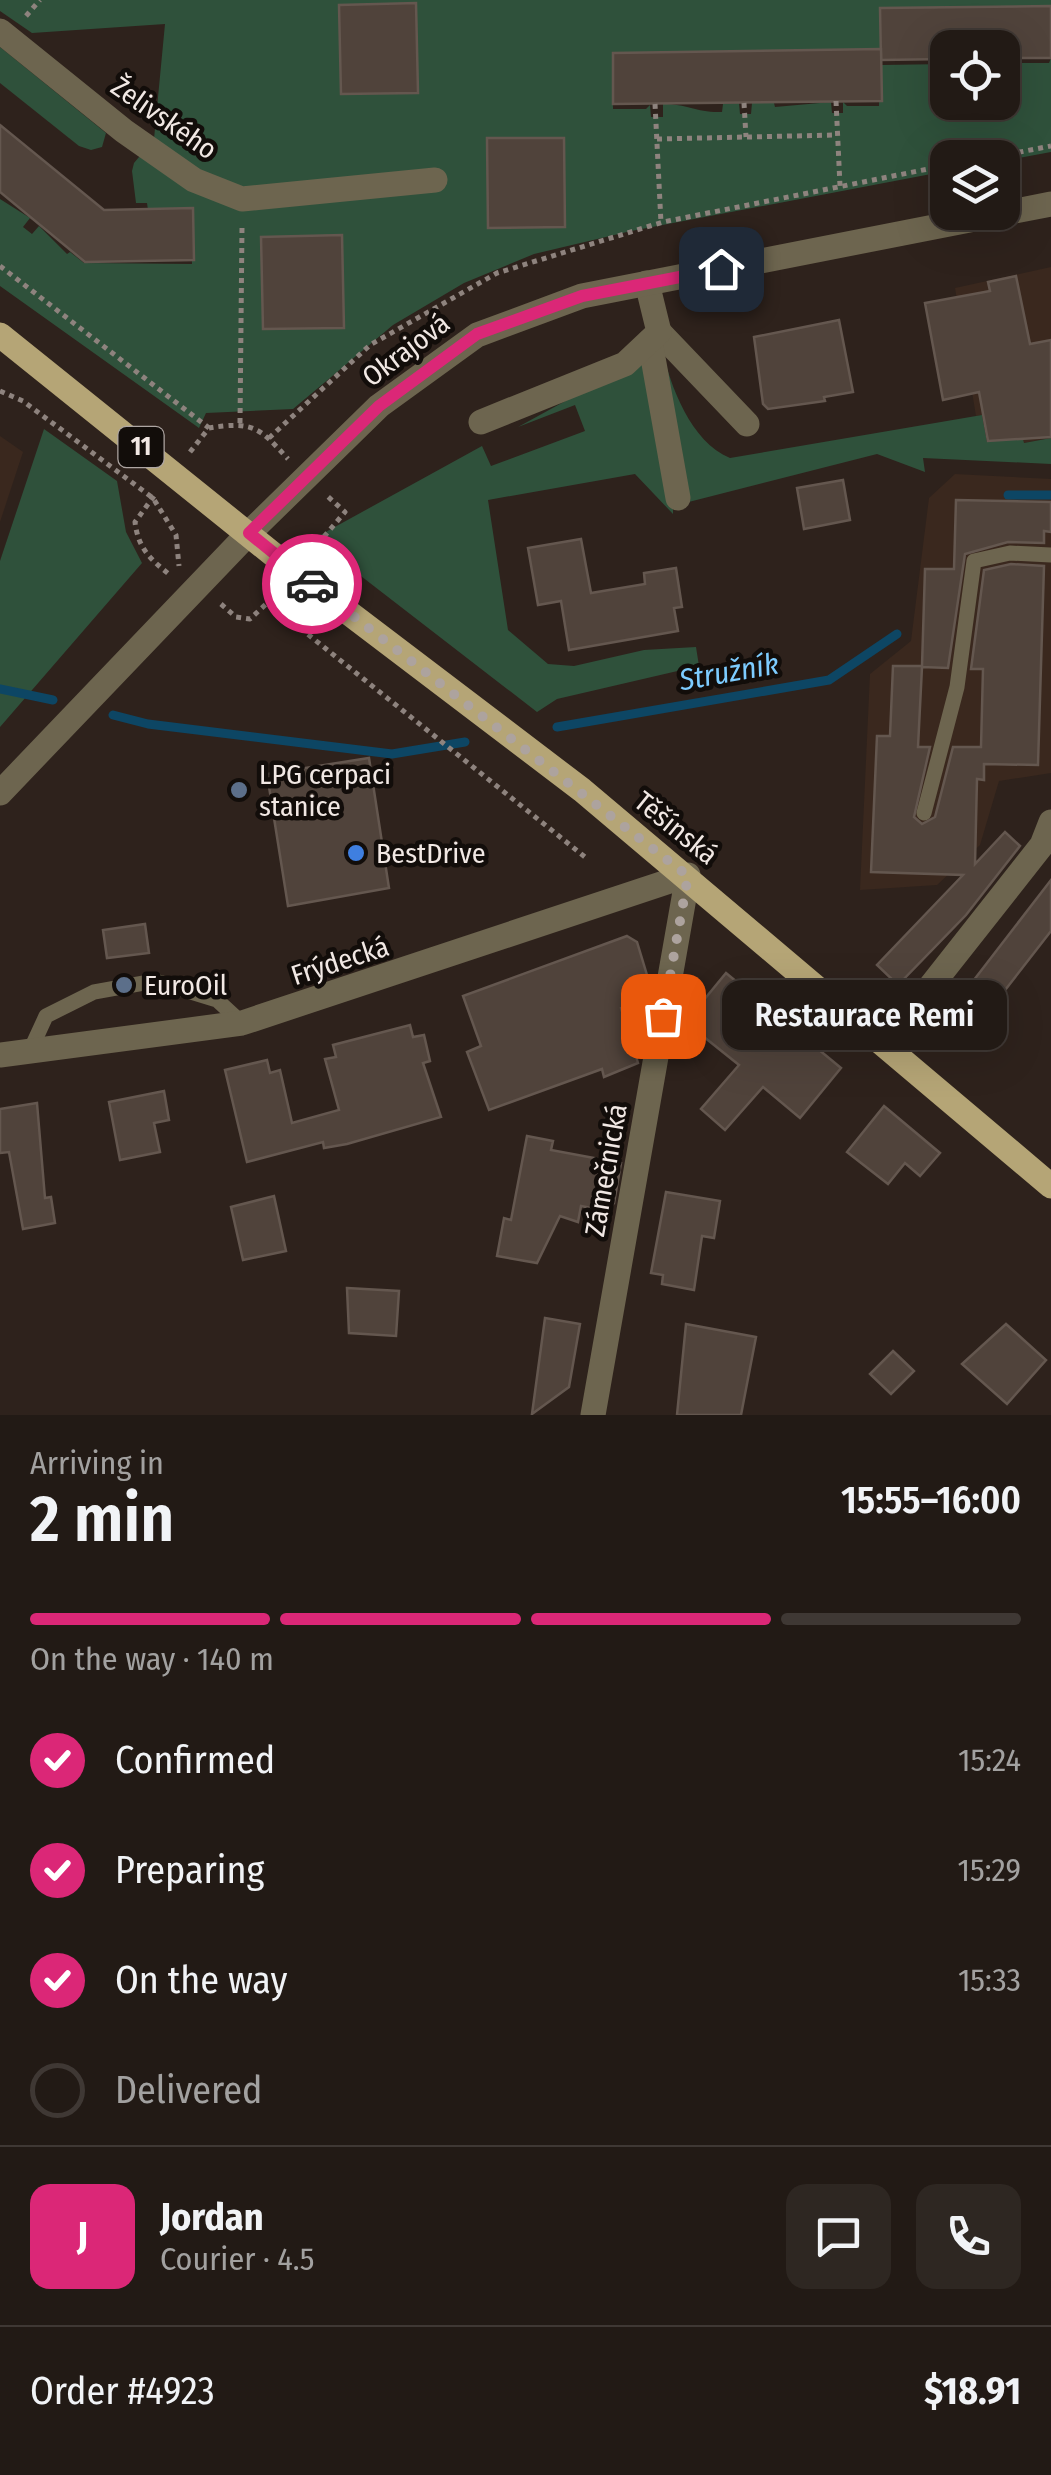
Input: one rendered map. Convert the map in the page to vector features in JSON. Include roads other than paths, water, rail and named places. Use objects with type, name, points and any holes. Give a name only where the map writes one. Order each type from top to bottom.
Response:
[{"type":"main road","name":"11","points":[[0,335],[249,533]]},
{"type":"main road","name":"Těšínská","points":[[249,533],[688,876],[1051,1186]]},
{"type":"street","name":"Želivského","points":[[0,31],[124,131],[194,180],[242,200],[435,180]]},
{"type":"street","name":"Okrajová","points":[[249,533],[379,406],[477,334],[582,296],[1051,204]]},
{"type":"street","points":[[648,283],[678,498]]},
{"type":"street","points":[[482,422],[625,364],[654,337]]},
{"type":"street","points":[[654,337],[747,424]]},
{"type":"street","points":[[0,793],[249,533]]},
{"type":"street","points":[[919,1001],[1042,845],[1051,822]]},
{"type":"street","name":"Frýdecká","points":[[0,1055],[242,1023],[688,876]]},
{"type":"street","name":"Zámečnická","points":[[593,1415],[688,876]]},
{"type":"lane","points":[[0,352],[35,360]]},
{"type":"lane","points":[[924,812],[957,686],[974,561],[1010,553],[1051,556]]},
{"type":"lane","points":[[29,1052],[46,1016],[94,992],[154,982],[217,1000],[242,1023]]},
{"type":"waterway","name":"Stružník","points":[[1008,495],[1051,495]]},
{"type":"waterway","name":"Stružník","points":[[557,727],[829,680],[897,634]]},
{"type":"waterway","name":"Stružník","points":[[0,689],[53,700]]},
{"type":"waterway","name":"Stružník","points":[[113,715],[148,724],[392,754],[465,742]]},
{"type":"place","name":"LPG cerpaci stanice","points":[[239,790]]},
{"type":"place","name":"BestDrive","points":[[356,853]]},
{"type":"place","name":"EuroOil","points":[[124,985]]},
{"type":"place","name":"Restaurace Remi","points":[[663,1016]]}]
